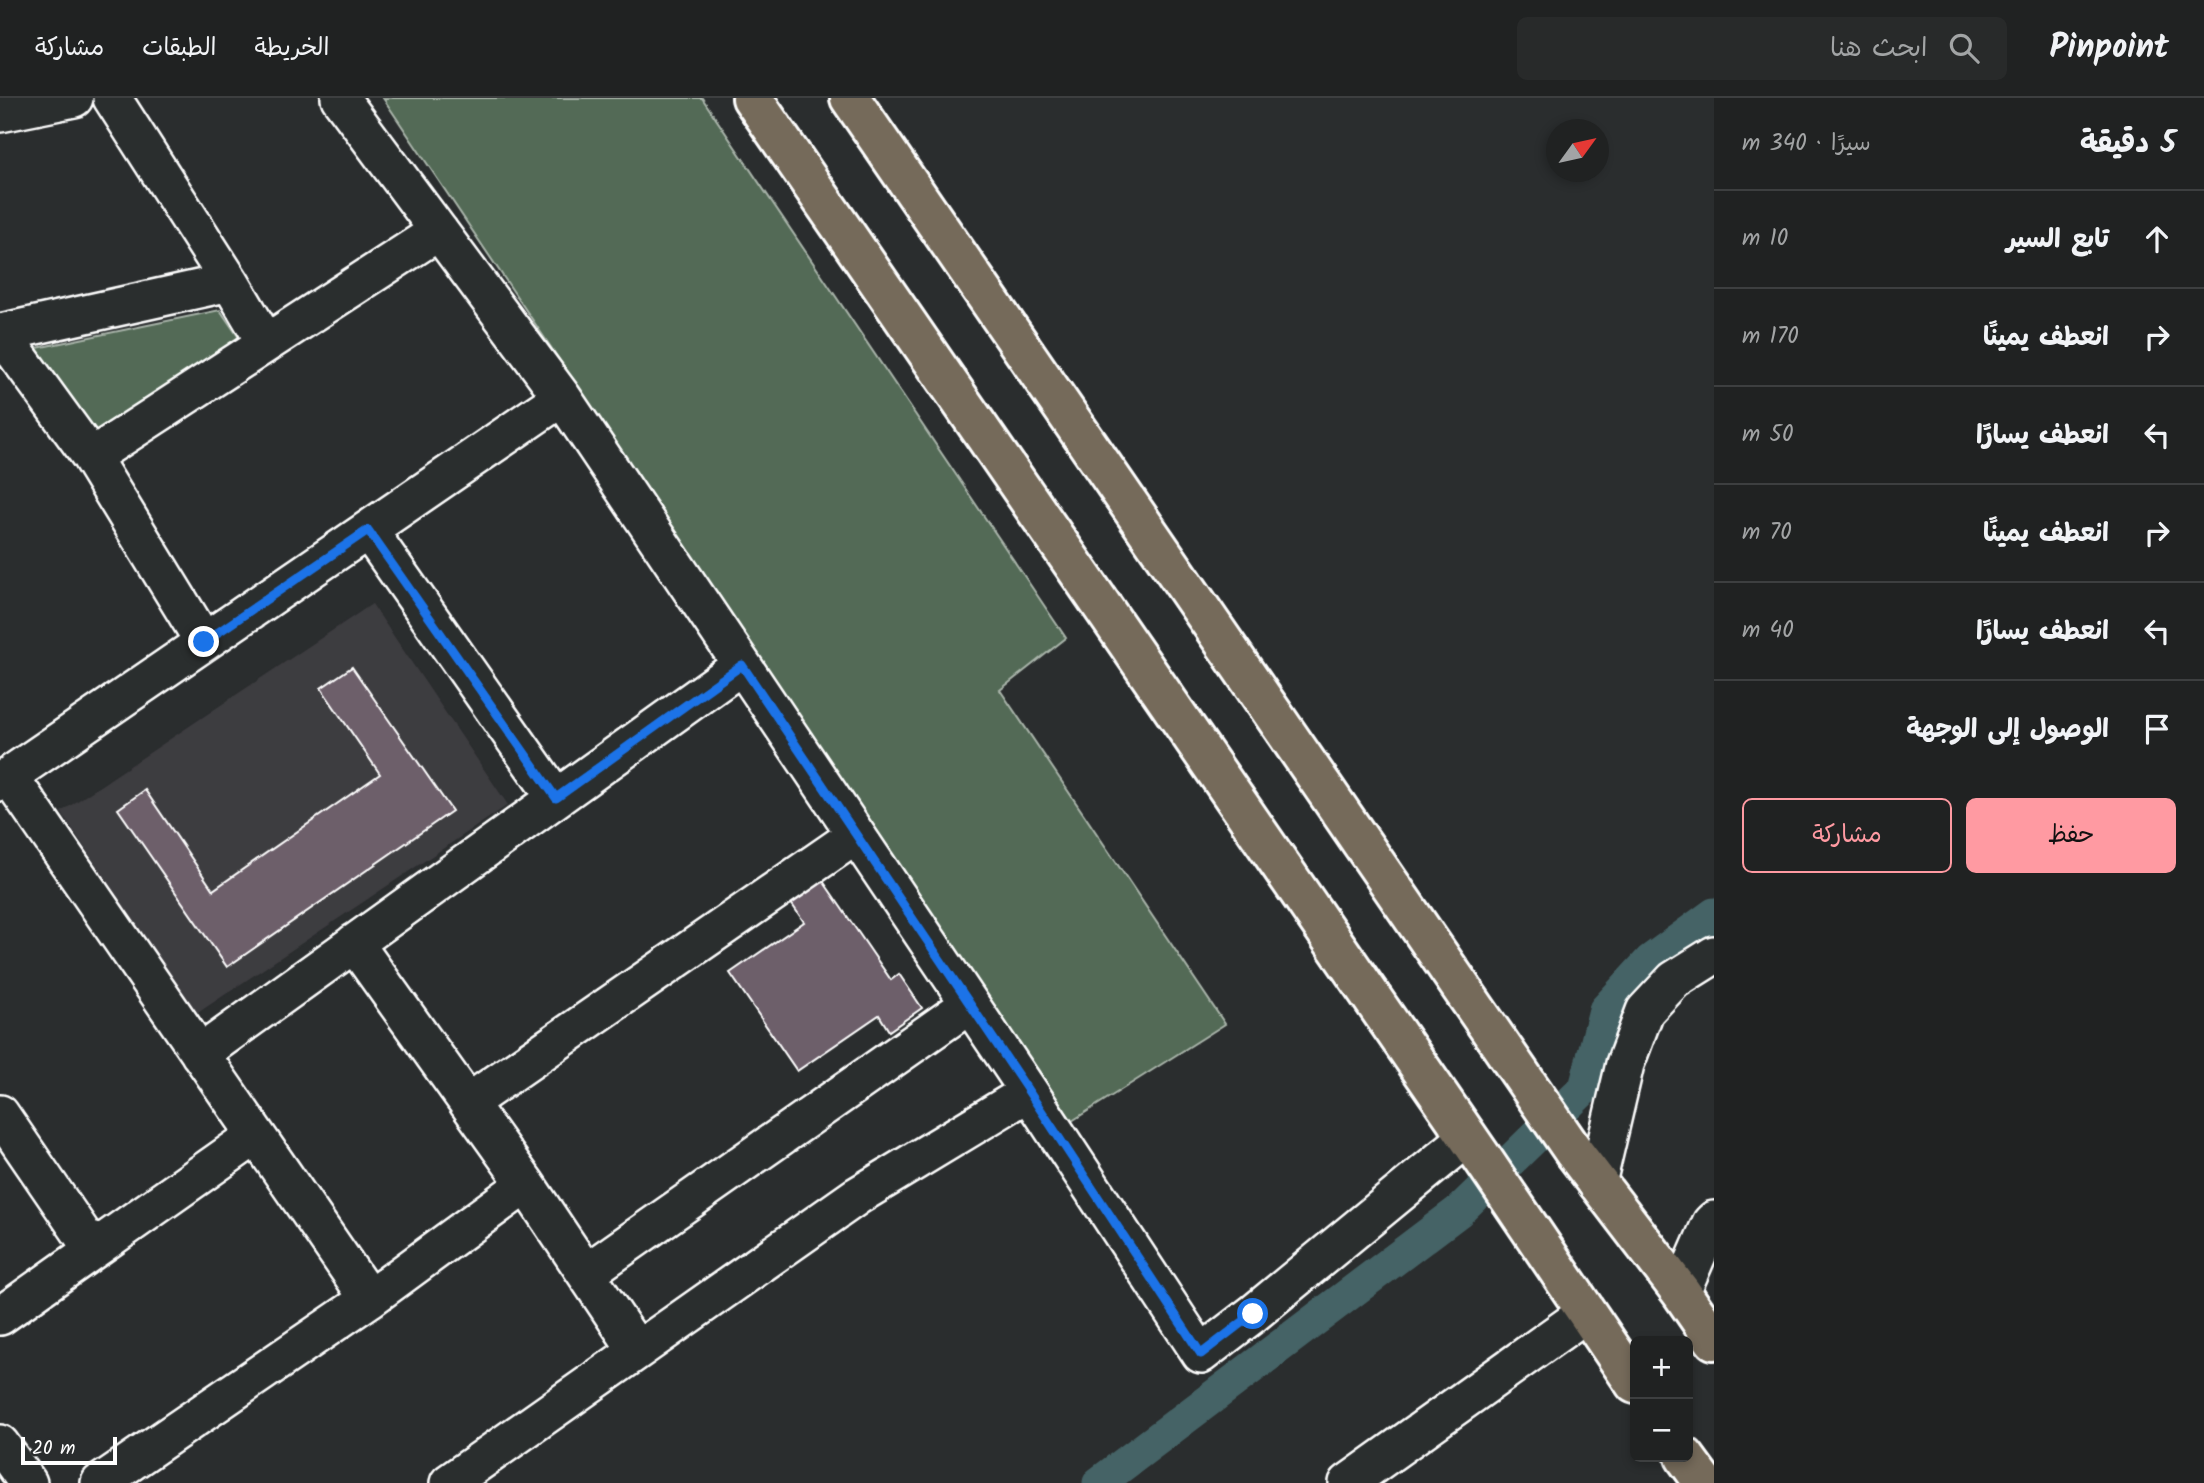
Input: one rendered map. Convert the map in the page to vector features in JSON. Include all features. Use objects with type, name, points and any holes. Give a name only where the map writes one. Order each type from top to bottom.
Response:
[{"type":"main road","points":[[752,98],[1476,1148],[1630,1377]]},
{"type":"main road","points":[[850,98],[1574,1152],[1681,1292],[1714,1340]]},
{"type":"main road","points":[[1689,1462],[1704,1483]]},
{"type":"street","points":[[0,113],[74,98]]},
{"type":"street","points":[[112,98],[266,343]]},
{"type":"street","points":[[340,98],[562,397],[1029,1092],[1201,1354],[1476,1148]]},
{"type":"street","points":[[90,457],[439,231]]},
{"type":"street","points":[[204,642],[90,457],[0,333],[230,282]]},
{"type":"street","points":[[369,1299],[5,779],[562,397]]},
{"type":"street","points":[[368,530],[556,798]]},
{"type":"street","points":[[200,1054],[742,665]]},
{"type":"street","points":[[468,1103],[856,835]]},
{"type":"street","points":[[354,943],[526,1184],[637,1350]]},
{"type":"street","points":[[1597,1182],[1626,1063],[1645,1010],[1674,980],[1714,955]]},
{"type":"street","points":[[586,1273],[970,1004]]},
{"type":"street","points":[[449,1483],[857,1196],[1029,1092]]},
{"type":"street","points":[[0,1114],[93,1250]]},
{"type":"street","points":[[0,1316],[255,1136]]},
{"type":"street","points":[[100,1483],[369,1299],[526,1184]]},
{"type":"street","points":[[1681,1292],[1714,1220]]},
{"type":"street","points":[[1348,1483],[1586,1313]]},
{"type":"street","points":[[0,1444],[28,1483]]},
{"type":"shaded area","points":[[372,604],[508,805],[196,1014],[61,812]]},
{"type":"green space","points":[[383,98],[702,98],[1066,638],[1000,690],[1225,1024],[1072,1121]]},
{"type":"green space","points":[[220,310],[244,345],[96,442],[32,349]]},
{"type":"building","points":[[352,667],[452,811],[227,967],[118,809],[145,790],[213,890],[380,774],[321,688]]},
{"type":"building","points":[[823,881],[891,980],[899,974],[922,1008],[889,1031],[879,1015],[797,1071],[730,973],[804,922],[791,903]]},
{"type":"waterway","points":[[1099,1483],[1459,1211],[1585,1088],[1605,1010],[1651,960],[1714,914]]},
{"type":"route","points":[[204,642],[368,530],[556,798],[742,665],[1029,1092],[1201,1354],[1253,1314]]}]
